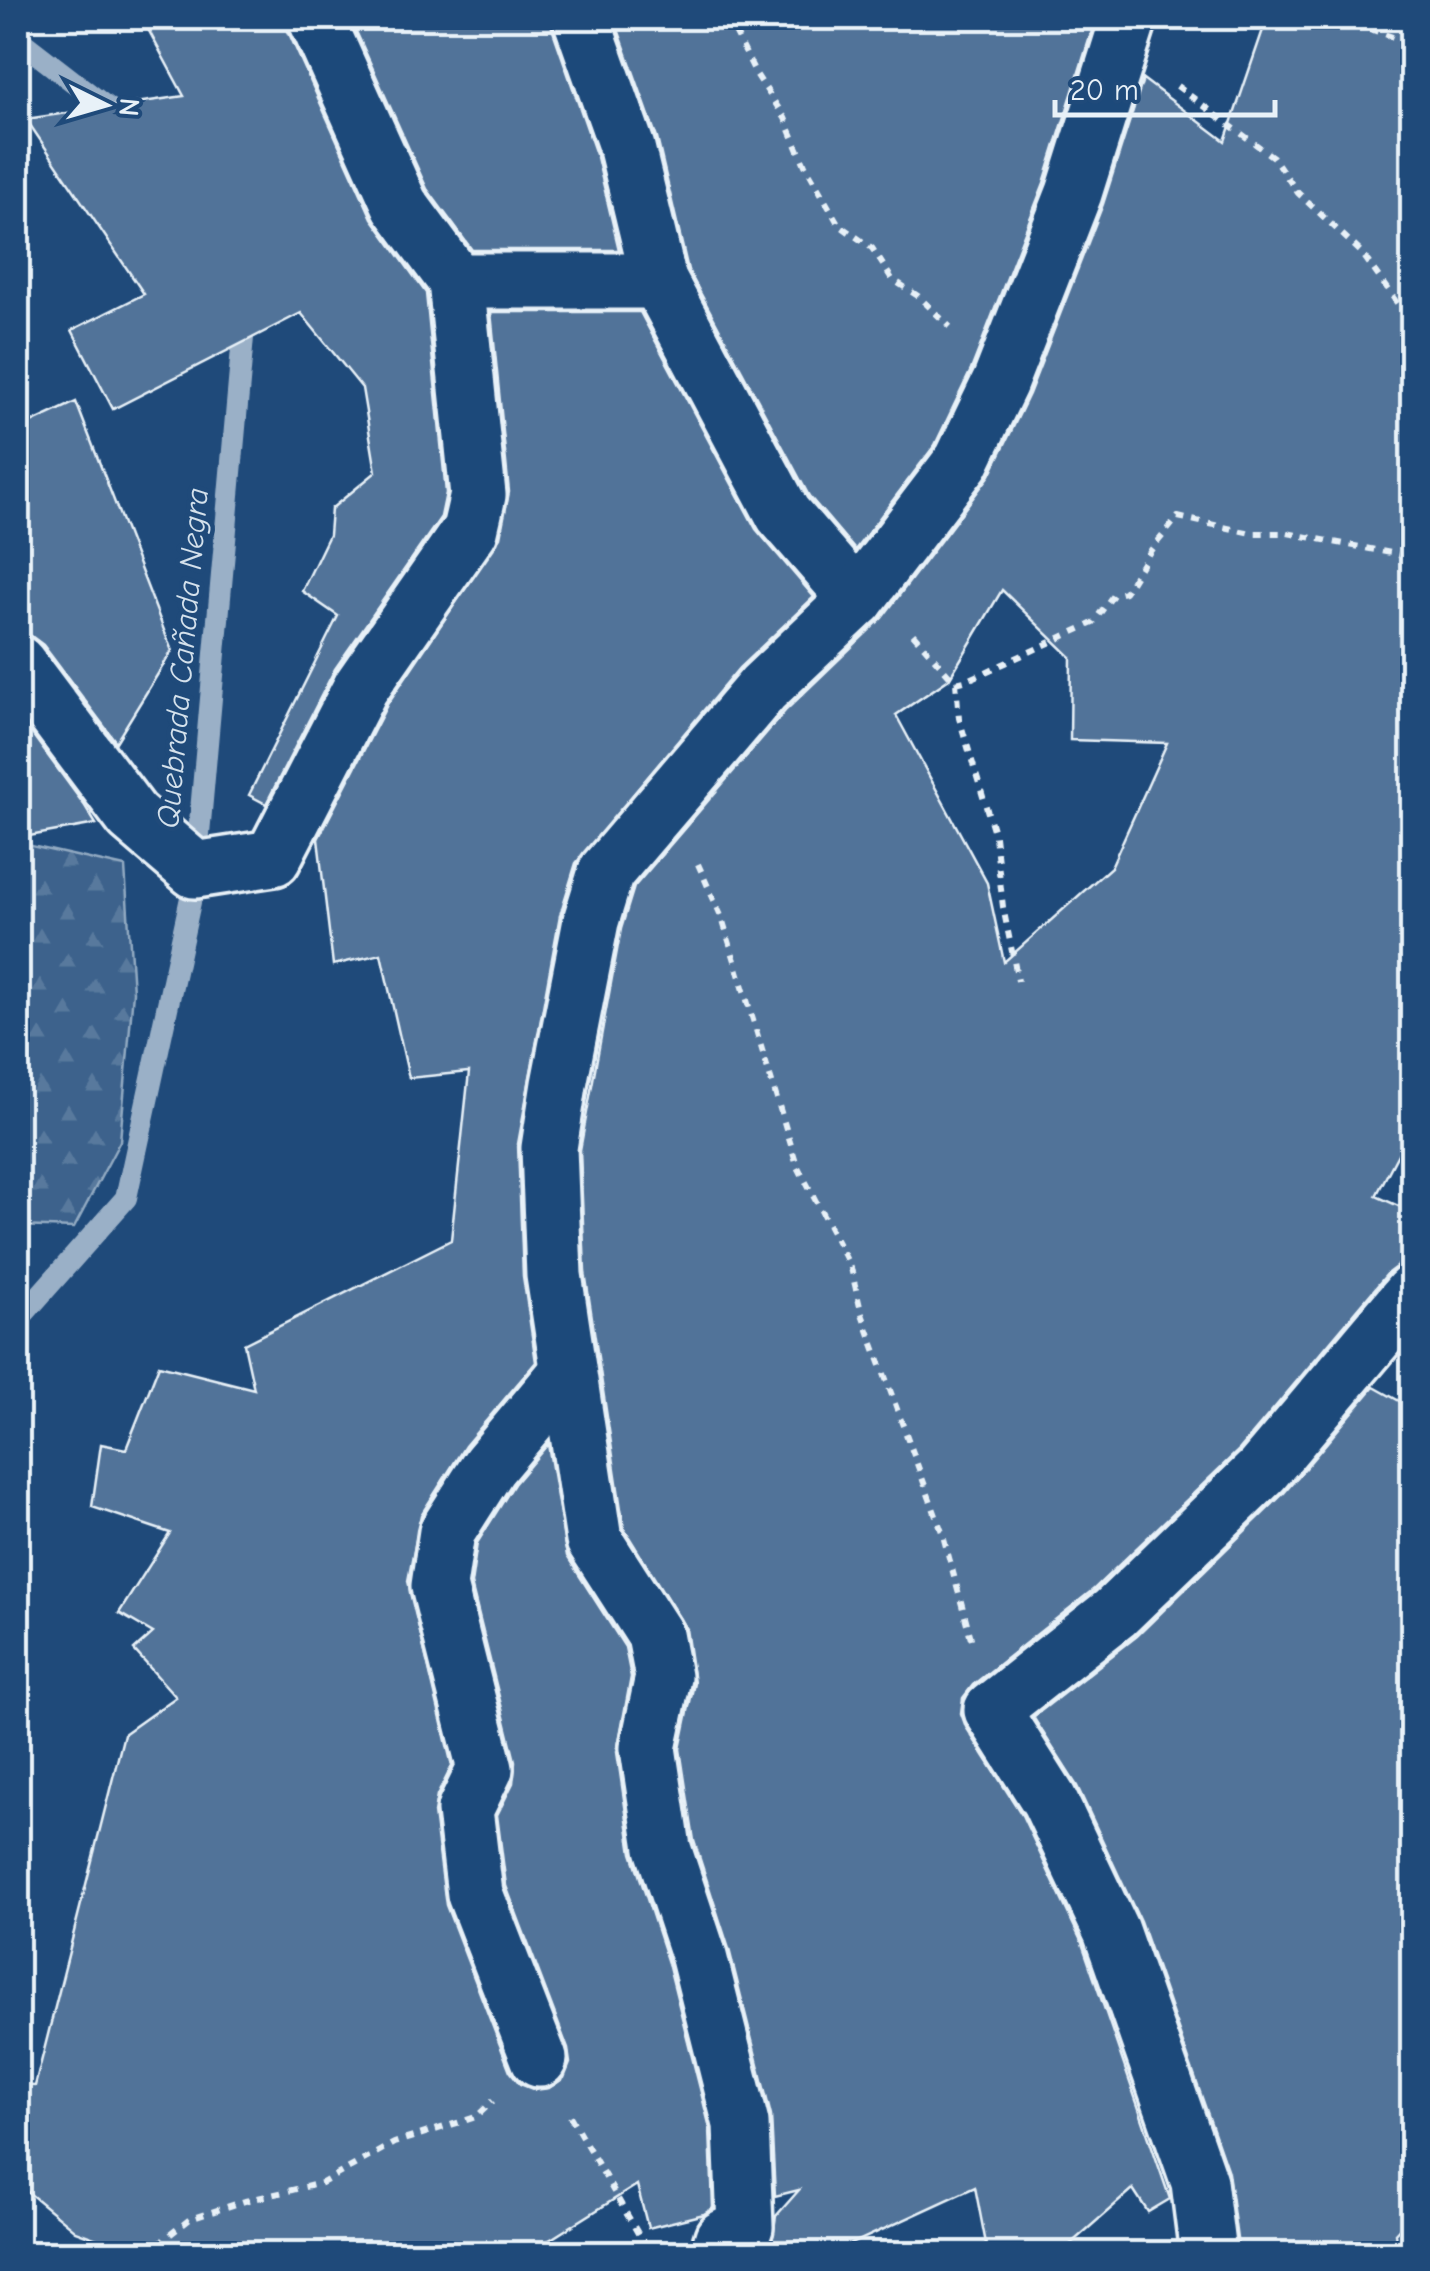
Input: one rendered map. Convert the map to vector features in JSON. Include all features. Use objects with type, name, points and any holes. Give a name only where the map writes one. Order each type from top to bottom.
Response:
[{"type":"street","points":[[18,664],[132,816],[195,870],[273,858],[361,686],[470,530],[478,495],[456,281],[400,204],[316,18]]},
{"type":"street","points":[[581,18],[627,148],[659,281],[783,514],[857,599]]},
{"type":"street","points":[[718,2254],[724,2238],[745,2226],[741,2124],[700,1957],[663,1848],[648,1748],[663,1677],[655,1634],[594,1540],[554,1275],[549,1148],[560,1084],[591,921],[606,872],[763,688],[857,599],[962,460],[1000,382],[1074,193],[1129,18]]},
{"type":"street","points":[[456,281],[659,281]]},
{"type":"street","points":[[1208,2254],[1199,2182],[1112,1931],[1049,1800],[992,1710],[1115,1613],[1262,1471],[1412,1293]]},
{"type":"street","points":[[538,2059],[475,1894],[466,1810],[485,1769],[439,1586],[447,1532],[490,1466],[567,1372]]},
{"type":"path","points":[[728,18],[839,225],[872,248],[892,279],[918,296],[1000,382]]},
{"type":"path","points":[[1340,18],[1412,44]]},
{"type":"path","points":[[1206,107],[1273,157],[1298,193],[1360,252],[1412,324]]},
{"type":"path","points":[[956,683],[1094,623],[1113,596],[1125,592],[1151,550],[1178,517],[1251,533],[1287,533],[1412,556]]},
{"type":"path","points":[[857,599],[912,634],[956,683],[958,718],[994,836],[1018,982]]},
{"type":"path","points":[[679,786],[686,838],[722,918],[797,1165],[851,1268],[860,1311],[942,1532],[992,1710]]},
{"type":"path","points":[[145,2254],[190,2219],[245,2201],[322,2184],[394,2144],[476,2116],[538,2059],[650,2254]]},
{"type":"green space","points":[[18,843],[125,867],[133,992],[120,1141],[74,1228],[18,1226]]},
{"type":"building","points":[[142,18],[285,18],[372,218],[426,293],[446,493],[441,517],[335,669],[266,804],[249,795],[338,616],[302,591],[329,535],[331,509],[376,472],[362,388],[301,313],[113,409],[72,330],[144,294],[26,119],[184,96]]},
{"type":"building","points":[[350,18],[551,18],[597,157],[619,250],[472,250],[427,189]]},
{"type":"building","points":[[614,18],[1096,18],[1044,183],[971,370],[935,445],[855,550],[809,496],[688,270],[657,138]]},
{"type":"building","points":[[1267,18],[1412,18],[1412,1099],[1399,1152],[1376,1196],[1412,1212],[1412,1263],[1400,1264],[1388,1273],[1239,1450],[1094,1589],[973,1685],[963,1698],[961,1713],[966,1727],[1022,1815],[1082,1943],[1170,2199],[1148,2212],[1133,2189],[1059,2254],[988,2254],[975,2187],[830,2254],[761,2254],[772,2242],[776,2216],[799,2190],[775,2196],[771,2116],[729,1949],[694,1841],[680,1749],[694,1683],[686,1629],[624,1529],[585,1272],[580,1150],[621,929],[634,887],[786,710],[882,618],[990,475],[1029,394],[1103,204],[1143,79],[1225,141]],"holes":[[[1002,590],[1071,657],[1070,740],[1167,743],[1111,867],[1004,962],[987,883],[896,715],[949,679]]]},
{"type":"building","points":[[491,312],[640,312],[756,529],[814,597],[739,668],[576,863],[560,915],[518,1144],[523,1276],[536,1362],[465,1446],[421,1515],[408,1581],[452,1766],[437,1796],[434,1813],[446,1905],[510,2071],[520,2084],[535,2090],[549,2088],[564,2078],[570,2063],[568,2049],[506,1886],[497,1815],[513,1783],[515,1761],[471,1584],[477,1543],[514,1484],[548,1444],[567,1556],[625,1647],[631,1677],[617,1752],[632,1853],[669,1966],[710,2128],[713,2208],[704,2214],[648,2228],[637,2185],[527,2254],[138,2254],[75,2231],[18,2184],[18,2085],[35,2086],[124,1734],[176,1697],[134,1650],[153,1633],[119,1613],[170,1533],[92,1507],[101,1444],[126,1449],[159,1365],[254,1389],[244,1344],[451,1240],[469,1072],[409,1078],[381,954],[333,965],[318,839],[388,703],[500,537],[509,492]]},
{"type":"building","points":[[76,402],[172,651],[116,742],[43,645],[18,633],[18,429]]},
{"type":"building","points":[[18,715],[85,806],[96,824],[18,838]]},
{"type":"building","points":[[1374,1387],[1412,1408],[1412,2215],[1395,2233],[1399,2254],[1239,2254],[1228,2172],[1140,1921],[1077,1786],[1033,1717],[1137,1636],[1284,1493]]},
{"type":"waterway","name":"Quebrada Cañada Negra","points":[[18,39],[132,127]]},
{"type":"waterway","name":"Quebrada Cañada Negra","points":[[18,1320],[126,1198],[195,879],[244,326],[238,316]]}]
